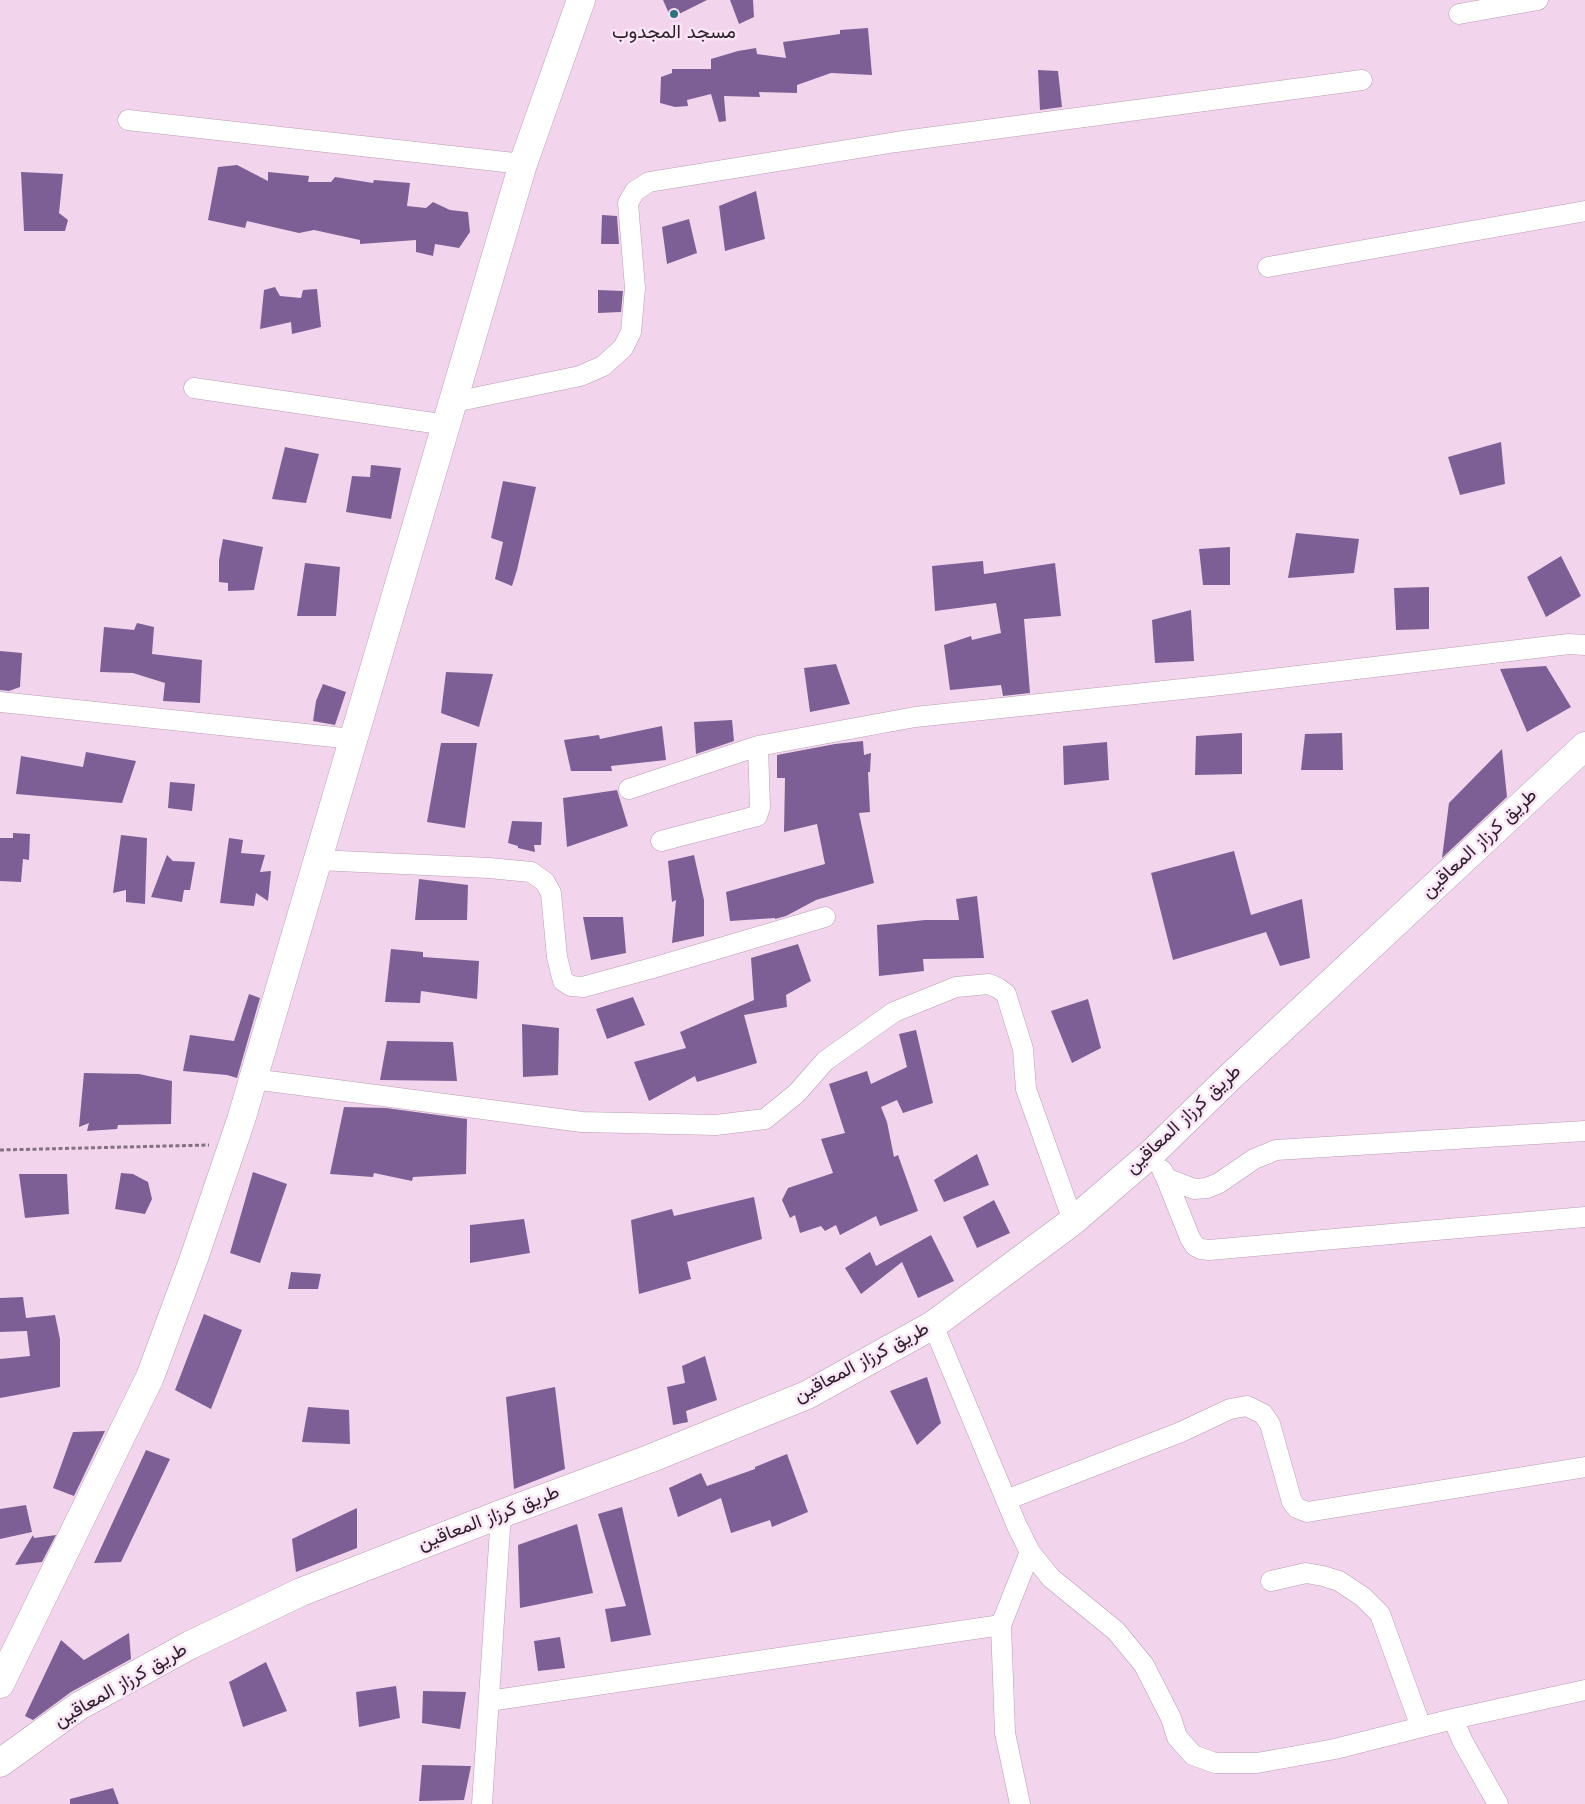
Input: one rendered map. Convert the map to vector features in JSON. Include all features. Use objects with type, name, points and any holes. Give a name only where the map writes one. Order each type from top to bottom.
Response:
[{"type":"street","points":[[0,1684],[150,1376],[194,1258],[253,1078],[523,164],[581,0]]},
{"type":"street","points":[[1459,14],[1538,0]]},
{"type":"street","points":[[194,388],[450,413],[580,376],[602,366],[623,348],[631,332],[635,288],[628,203],[635,191],[649,182],[896,142],[1362,80]]},
{"type":"street","points":[[128,120],[523,164]]},
{"type":"street","points":[[1268,267],[1585,211]]},
{"type":"street","points":[[629,789],[758,746],[915,717],[1221,685],[1550,646],[1585,645]]},
{"type":"street","points":[[0,702],[353,739]]},
{"type":"street","points":[[661,842],[757,816],[760,807],[758,746]]},
{"type":"street","name":"طريق كرزاز المعاقين","points":[[0,1763],[79,1706],[190,1645],[301,1592],[649,1459],[807,1395],[933,1325],[1073,1221],[1153,1152],[1229,1078],[1585,746]]},
{"type":"street","points":[[318,860],[489,868],[531,872],[545,882],[551,893],[557,957],[563,981],[571,986],[583,987],[656,968],[825,917]]},
{"type":"street","points":[[253,1078],[582,1122],[716,1125],[736,1123],[766,1119],[797,1093],[825,1061],[894,1012],[956,986],[989,984],[1006,994],[1023,1049],[1026,1089],[1073,1221]]},
{"type":"street","points":[[1166,1178],[1194,1188],[1207,1188],[1219,1184],[1254,1159],[1276,1150],[1585,1131]]},
{"type":"street","points":[[1153,1152],[1166,1178],[1190,1238],[1195,1246],[1201,1249],[1585,1217]]},
{"type":"street","points":[[933,1325],[1006,1500],[1030,1552],[1051,1578],[1116,1631],[1144,1665],[1172,1718],[1177,1737],[1193,1755],[1215,1763],[1257,1763],[1336,1749],[1453,1719],[1585,1690]]},
{"type":"street","points":[[1006,1500],[1181,1432],[1230,1409],[1247,1406],[1263,1414],[1270,1424],[1292,1502],[1297,1508],[1307,1512],[1585,1467]]},
{"type":"street","points":[[482,1804],[501,1514]]},
{"type":"street","points":[[1020,1804],[1005,1733],[1001,1625],[1030,1552]]},
{"type":"street","points":[[1271,1581],[1306,1573],[1339,1581],[1364,1597],[1380,1614],[1421,1727]]},
{"type":"street","points":[[489,1701],[1001,1625]]},
{"type":"street","points":[[1453,1719],[1463,1742],[1498,1804]]},
{"type":"path","points":[[0,1150],[232,1144]]},
{"type":"building","name":"مسجد المجدوب","points":[[663,0],[707,0],[671,18]]},
{"type":"building","points":[[730,0],[753,0],[754,17],[739,24]]},
{"type":"building","points":[[868,28],[872,75],[831,73],[797,85],[797,93],[759,92],[760,97],[724,96],[726,121],[719,122],[711,94],[687,100],[688,106],[675,107],[660,103],[661,77],[672,73],[672,69],[711,69],[711,59],[756,48],[757,54],[786,58],[783,42],[840,34],[840,30]]},
{"type":"building","points":[[1038,70],[1058,71],[1062,107],[1040,110]]},
{"type":"building","points":[[237,165],[268,181],[268,172],[309,176],[308,182],[331,182],[335,177],[373,183],[374,180],[410,183],[407,206],[426,208],[433,202],[450,210],[468,212],[470,232],[459,248],[435,244],[433,256],[416,252],[416,240],[360,244],[360,240],[314,230],[299,233],[247,221],[245,228],[208,220],[218,167]]},
{"type":"building","points":[[21,172],[63,174],[59,213],[68,220],[65,231],[24,231]]},
{"type":"building","points":[[756,191],[765,239],[725,251],[719,206]]},
{"type":"building","points":[[602,215],[617,216],[619,244],[601,244]]},
{"type":"building","points":[[689,219],[697,253],[667,264],[662,227]]},
{"type":"building","points":[[275,287],[280,296],[301,298],[303,290],[317,289],[321,327],[292,334],[291,322],[260,329],[264,290]]},
{"type":"building","points":[[598,290],[623,291],[621,312],[598,313]]},
{"type":"building","points":[[1501,442],[1505,484],[1460,495],[1448,457]]},
{"type":"building","points":[[285,447],[319,454],[306,503],[272,499]]},
{"type":"building","points":[[371,465],[401,468],[391,519],[346,512],[352,476],[370,477]]},
{"type":"building","points":[[503,481],[536,487],[512,586],[495,579],[503,542],[491,538]]},
{"type":"building","points":[[1296,533],[1359,539],[1354,573],[1288,578]]},
{"type":"building","points":[[223,539],[263,547],[254,590],[228,591],[228,583],[219,582],[219,560]]},
{"type":"building","points":[[1230,547],[1230,585],[1203,585],[1199,549]]},
{"type":"building","points":[[1561,556],[1581,596],[1546,617],[1527,577]]},
{"type":"building","points":[[983,561],[984,574],[1055,563],[1061,616],[1024,619],[1030,693],[1003,696],[1001,685],[950,690],[944,645],[971,636],[972,640],[1001,633],[996,603],[935,611],[932,566]]},
{"type":"building","points":[[305,563],[340,567],[336,616],[297,616]]},
{"type":"building","points":[[1429,587],[1429,629],[1396,630],[1394,588]]},
{"type":"building","points":[[1191,610],[1194,661],[1155,663],[1152,620]]},
{"type":"building","points":[[137,623],[154,627],[152,654],[202,660],[200,703],[163,701],[165,683],[133,673],[100,672],[104,627],[134,630]]},
{"type":"building","points":[[0,651],[22,653],[20,687],[9,691],[0,690]]},
{"type":"building","points":[[836,664],[850,704],[810,712],[804,668]]},
{"type":"building","points":[[1546,666],[1571,707],[1527,732],[1500,669]]},
{"type":"building","points":[[446,672],[493,674],[479,727],[441,713]]},
{"type":"building","points":[[323,684],[346,692],[335,725],[313,721],[316,701]]},
{"type":"building","points":[[732,720],[734,741],[696,754],[694,722]]},
{"type":"building","points":[[662,726],[666,760],[611,766],[612,771],[571,771],[564,740],[599,735],[600,739]]},
{"type":"building","points":[[1242,733],[1242,774],[1195,775],[1196,736]]},
{"type":"building","points":[[1342,733],[1343,770],[1301,770],[1305,734]]},
{"type":"building","points":[[863,741],[864,755],[871,753],[870,772],[868,772],[870,812],[859,813],[874,883],[816,900],[786,916],[775,919],[730,921],[726,892],[825,864],[817,824],[784,832],[785,778],[777,778],[777,755],[835,744]]},
{"type":"building","points":[[1107,742],[1109,780],[1064,785],[1063,746]]},
{"type":"building","points":[[441,743],[477,743],[465,828],[427,822]]},
{"type":"building","points":[[1502,749],[1507,797],[1442,858],[1449,803]]},
{"type":"building","points":[[86,752],[136,761],[122,803],[16,794],[21,756],[83,767]]},
{"type":"building","points":[[170,782],[195,784],[192,811],[168,808]]},
{"type":"building","points":[[617,790],[628,826],[567,847],[563,798]]},
{"type":"building","points":[[512,821],[542,822],[541,845],[534,845],[535,852],[518,848],[518,846],[508,843]]},
{"type":"building","points":[[13,833],[30,834],[29,860],[23,859],[21,882],[0,881],[0,838],[13,838]]},
{"type":"building","points":[[121,835],[147,838],[145,904],[126,902],[126,890],[113,893]]},
{"type":"building","points":[[229,838],[243,840],[241,853],[265,855],[260,872],[271,871],[268,901],[256,893],[254,906],[220,903]]},
{"type":"building","points":[[1234,851],[1251,915],[1302,899],[1310,958],[1280,966],[1266,932],[1173,960],[1151,873]]},
{"type":"building","points":[[167,855],[173,861],[195,862],[190,890],[184,890],[182,902],[151,897]]},
{"type":"building","points":[[694,855],[704,900],[704,936],[672,943],[676,900],[672,902],[668,861]]},
{"type":"building","points":[[419,879],[468,885],[467,920],[415,920]]},
{"type":"building","points":[[977,896],[984,958],[923,959],[924,971],[879,976],[877,925],[925,920],[959,920],[956,899]]},
{"type":"building","points":[[583,917],[623,917],[626,953],[591,960]]},
{"type":"building","points":[[798,944],[811,981],[786,995],[787,1007],[744,1015],[757,1063],[697,1082],[695,1076],[649,1101],[634,1062],[686,1048],[680,1032],[754,1000],[751,958]]},
{"type":"building","points":[[391,949],[423,952],[423,957],[479,961],[477,999],[421,991],[420,1003],[385,1002]]},
{"type":"building","points":[[249,994],[260,998],[237,1078],[227,1075],[183,1071],[190,1035],[234,1041]]},
{"type":"building","points":[[633,997],[645,1025],[607,1039],[596,1009]]},
{"type":"building","points":[[1088,999],[1101,1048],[1072,1063],[1051,1011]]},
{"type":"building","points":[[522,1024],[559,1028],[558,1075],[523,1077]]},
{"type":"building","points":[[916,1030],[933,1103],[903,1113],[897,1100],[881,1107],[887,1122],[894,1157],[898,1155],[918,1211],[880,1226],[876,1216],[840,1235],[836,1225],[825,1231],[821,1226],[800,1233],[795,1215],[790,1218],[782,1200],[788,1188],[833,1173],[821,1139],[845,1133],[829,1084],[867,1071],[871,1084],[907,1067],[899,1034]]},
{"type":"building","points":[[387,1041],[453,1042],[457,1081],[380,1080]]},
{"type":"building","points":[[84,1073],[139,1074],[172,1081],[171,1124],[118,1125],[117,1129],[87,1131],[89,1123],[79,1127]]},
{"type":"building","points":[[344,1107],[386,1108],[467,1119],[466,1174],[413,1177],[412,1181],[374,1173],[373,1177],[330,1174]]},
{"type":"building","points":[[977,1154],[989,1185],[944,1202],[934,1180]]},
{"type":"building","points":[[253,1172],[287,1184],[260,1263],[230,1253]]},
{"type":"building","points":[[121,1173],[133,1174],[148,1182],[152,1199],[145,1214],[115,1209]]},
{"type":"building","points":[[19,1174],[67,1174],[69,1214],[25,1218]]},
{"type":"building","points":[[754,1197],[762,1239],[687,1262],[691,1279],[639,1294],[631,1220],[672,1209],[674,1216]]},
{"type":"building","points":[[994,1200],[1010,1233],[977,1248],[963,1217]]},
{"type":"building","points":[[524,1219],[530,1253],[470,1263],[470,1225]]},
{"type":"building","points":[[931,1235],[954,1281],[918,1298],[902,1262],[861,1294],[845,1268],[870,1252],[876,1266]]},
{"type":"building","points":[[291,1272],[321,1274],[318,1289],[288,1289]]},
{"type":"building","points":[[23,1297],[26,1318],[55,1315],[60,1339],[60,1387],[0,1398],[0,1359],[30,1356],[27,1331],[0,1332],[0,1298]]},
{"type":"building","points":[[204,1314],[242,1330],[211,1409],[175,1390]]},
{"type":"building","points":[[705,1356],[717,1400],[686,1411],[688,1422],[673,1425],[667,1387],[685,1383],[682,1366]]},
{"type":"building","points":[[927,1377],[941,1423],[917,1445],[890,1391]]},
{"type":"building","points":[[555,1387],[565,1469],[514,1489],[506,1397]]},
{"type":"building","points":[[308,1407],[349,1410],[350,1444],[302,1442]]},
{"type":"building","points":[[105,1431],[74,1496],[53,1488],[73,1432]]},
{"type":"building","points":[[146,1450],[170,1459],[121,1562],[94,1563]]},
{"type":"building","points":[[787,1454],[808,1512],[772,1527],[770,1520],[731,1533],[721,1498],[678,1517],[669,1488],[701,1473],[707,1486],[755,1469],[755,1467]]},
{"type":"building","points":[[26,1505],[32,1532],[0,1539],[0,1509]]},
{"type":"building","points":[[622,1507],[651,1635],[611,1642],[605,1609],[626,1606],[598,1514]]},
{"type":"building","points":[[357,1508],[357,1548],[296,1572],[292,1539]]},
{"type":"building","points":[[577,1524],[593,1593],[520,1608],[518,1545]]},
{"type":"building","points":[[33,1535],[34,1538],[56,1535],[42,1562],[15,1565]]},
{"type":"building","points":[[129,1633],[131,1659],[71,1692],[33,1720],[25,1716],[61,1640],[84,1660]]},
{"type":"building","points":[[560,1637],[565,1668],[538,1671],[534,1641]]},
{"type":"building","points":[[266,1662],[287,1711],[243,1727],[229,1682]]},
{"type":"building","points":[[396,1686],[400,1718],[359,1727],[356,1692]]},
{"type":"building","points":[[423,1691],[466,1692],[460,1729],[422,1723]]},
{"type":"building","points":[[422,1765],[471,1766],[464,1800],[419,1801]]},
{"type":"building","points":[[113,1788],[119,1804],[70,1804],[70,1799]]},
{"type":"place","name":"مسجد المجدوب","points":[[674,14]]}]
